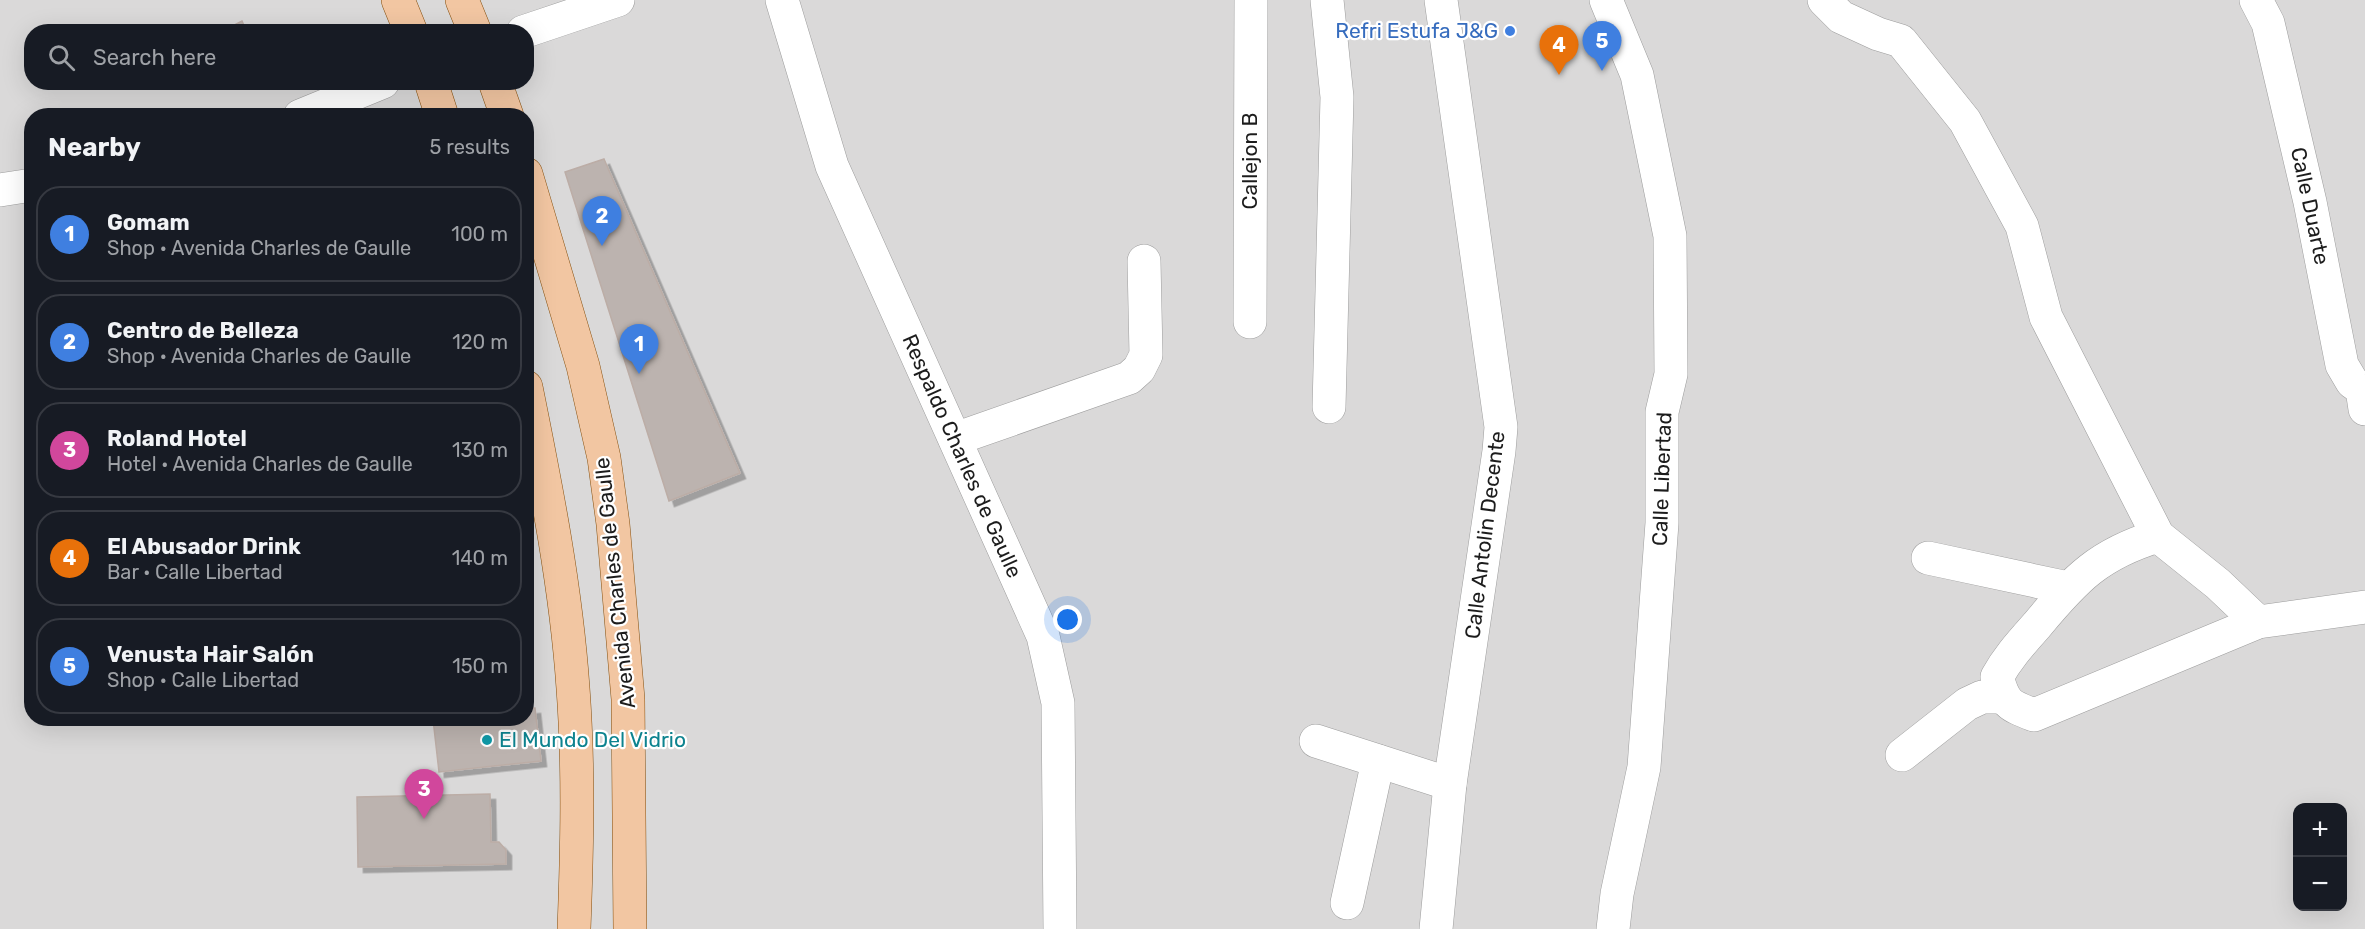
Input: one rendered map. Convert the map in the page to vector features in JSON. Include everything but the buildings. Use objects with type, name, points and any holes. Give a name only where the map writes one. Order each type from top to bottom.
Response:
[{"type":"main road","points":[[398,0],[408,24]]},
{"type":"main road","points":[[462,0],[472,24]]},
{"type":"main road","points":[[434,90],[439,108]]},
{"type":"main road","points":[[498,90],[504,108]]},
{"type":"main road","name":"Avenida Charles de Gaulle","points":[[534,201],[583,366],[604,458],[628,699],[630,929]]},
{"type":"main road","points":[[534,427],[548,496],[565,610],[573,687],[577,766],[574,929]]},
{"type":"street","points":[[534,28],[618,0]]},
{"type":"street","name":"Respaldo Charles de Gaulle","points":[[782,0],[832,166],[1043,636],[1058,703],[1060,929]]},
{"type":"street","name":"Callejon B","points":[[1250,322],[1251,0]]},
{"type":"street","points":[[1327,0],[1337,96],[1329,407]]},
{"type":"street","name":"Calle Antolin Decente","points":[[1437,929],[1450,784],[1501,427],[1441,0]]},
{"type":"street","name":"Calle Libertad","points":[[1606,0],[1636,75],[1670,236],[1671,363],[1671,374],[1662,412],[1662,523],[1644,767],[1617,894],[1613,929]]},
{"type":"street","points":[[1824,0],[1841,17],[1878,34],[1901,41],[1965,121],[2022,226],[2046,318],[2158,536],[2218,584],[2258,622]]},
{"type":"street","name":"Calle Duarte","points":[[2256,0],[2271,34],[2310,202],[2342,365],[2364,396]]},
{"type":"street","points":[[320,108],[363,90]]},
{"type":"street","points":[[955,439],[1129,378],[1139,369],[1146,355],[1144,261]]},
{"type":"street","points":[[2158,536],[2130,545],[2107,557],[2088,569],[2067,588],[2007,660],[1997,677],[2003,698],[2015,708],[2034,715],[2258,622],[2365,607]]},
{"type":"street","points":[[1928,558],[2067,588]]},
{"type":"street","points":[[1902,755],[1967,704],[1982,698],[2003,698]]},
{"type":"street","points":[[1316,741],[1450,784]]},
{"type":"street","points":[[1347,903],[1378,761]]},
{"type":"shaded area","points":[[0,0],[2365,0],[2365,929],[0,929]]},
{"type":"place","name":"Refri Estufa J&G","points":[[1510,31]]},
{"type":"place","name":"Venusta Hair Salón","points":[[1602,71]]},
{"type":"place","name":"El Abusador Drink","points":[[1559,75]]},
{"type":"place","name":"Centro de Belleza","points":[[602,246]]},
{"type":"place","name":"Gomam","points":[[639,374]]},
{"type":"place","name":"El Mundo Del Vidrio","points":[[487,740]]},
{"type":"place","name":"Roland Hotel","points":[[424,819]]}]
